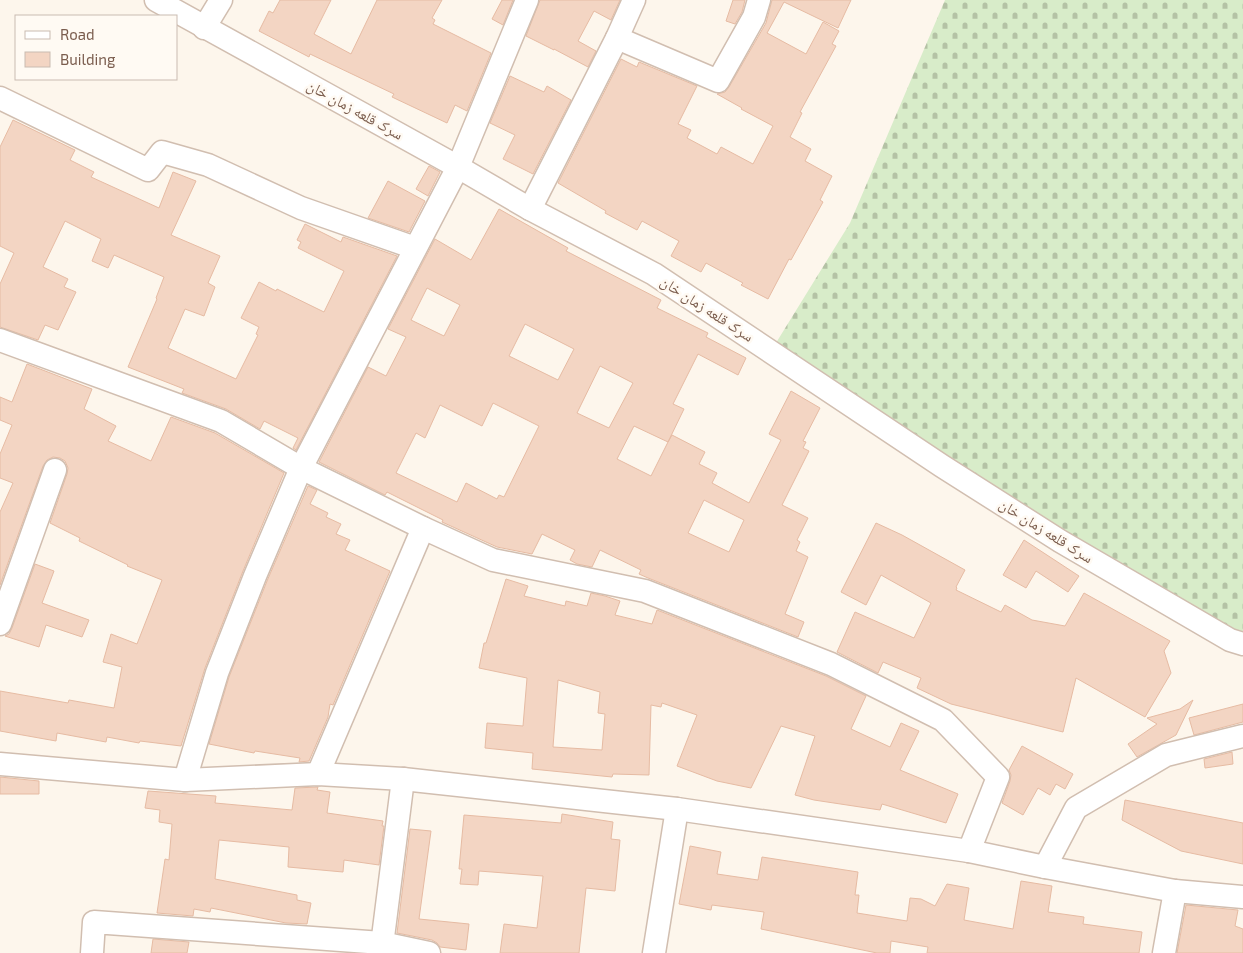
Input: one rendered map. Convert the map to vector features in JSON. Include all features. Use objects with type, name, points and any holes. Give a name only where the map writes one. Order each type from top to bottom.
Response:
[{"type":"street","name":"سرک قلعه زمان خان","points":[[156,0],[458,167],[530,209],[654,274],[942,466],[1060,541],[1230,640],[1243,644]]},
{"type":"street","points":[[204,28],[220,0]]},
{"type":"street","points":[[185,780],[217,673],[255,576],[301,468],[458,167],[527,0]]},
{"type":"street","points":[[530,209],[617,38],[634,0]]},
{"type":"street","points":[[617,38],[718,81],[754,17],[760,0]]},
{"type":"street","points":[[0,98],[148,170],[162,152],[208,165],[301,208],[415,248]]},
{"type":"street","points":[[0,340],[221,421],[301,468],[493,560],[645,591],[831,664],[943,720],[998,777],[969,851]]},
{"type":"street","points":[[0,624],[55,470]]},
{"type":"street","points":[[318,774],[423,528]]},
{"type":"street","points":[[1045,867],[1076,808],[1166,755],[1243,736]]},
{"type":"street","points":[[0,764],[185,780],[318,774],[402,779],[677,809],[969,851],[1045,867],[1175,890],[1243,897]]},
{"type":"street","points":[[382,948],[402,779]]},
{"type":"street","points":[[654,953],[677,809]]},
{"type":"street","points":[[1164,953],[1175,890]]},
{"type":"street","points":[[92,953],[94,922],[429,953]]},
{"type":"green space","points":[[945,0],[1243,0],[1243,644],[771,351],[850,223]]},
{"type":"building","points":[[280,0],[331,0],[314,34],[351,54],[377,0],[442,0],[432,18],[435,20],[433,24],[491,53],[467,111],[455,105],[447,123],[392,97],[394,94],[310,54],[309,57],[259,31],[269,11],[273,13]]},
{"type":"building","points":[[502,0],[513,0],[503,25],[492,19]]},
{"type":"building","points":[[540,0],[620,0],[611,20],[594,11],[578,41],[596,51],[588,67],[526,36]]},
{"type":"building","points":[[733,0],[745,0],[742,12],[735,24],[726,21]]},
{"type":"building","points":[[772,0],[851,0],[838,28],[784,2],[767,33],[806,54],[823,22],[839,31],[832,44],[836,46],[800,112],[802,113],[790,137],[811,149],[805,161],[832,176],[820,200],[823,202],[768,299],[706,263],[701,272],[671,256],[679,241],[642,221],[637,230],[605,213],[606,211],[558,183],[621,59],[637,67],[639,62],[697,86],[678,124],[691,130],[687,138],[717,154],[721,147],[753,164],[773,126],[717,94],[725,92],[729,87],[766,23]]},
{"type":"building","points":[[510,76],[544,92],[547,86],[571,100],[533,174],[503,159],[515,135],[490,123]]},
{"type":"building","points":[[13,120],[75,150],[70,160],[94,172],[91,177],[159,208],[173,172],[196,181],[171,235],[220,256],[208,283],[215,287],[204,316],[185,309],[168,348],[236,379],[258,335],[256,334],[259,327],[241,318],[259,282],[324,312],[344,271],[298,248],[301,242],[297,240],[305,224],[341,242],[343,237],[397,256],[296,450],[293,448],[298,438],[264,421],[260,429],[226,409],[182,393],[184,389],[128,367],[157,299],[164,277],[114,255],[108,268],[92,261],[101,239],[65,221],[43,267],[68,279],[64,287],[76,292],[58,330],[45,325],[38,340],[0,327],[0,284],[14,253],[0,246],[0,147]]},
{"type":"building","points":[[429,166],[440,172],[428,196],[416,189]]},
{"type":"building","points":[[388,181],[425,201],[409,232],[368,218]]},
{"type":"building","points":[[499,209],[568,248],[566,251],[661,300],[657,308],[708,333],[706,337],[746,358],[738,375],[698,354],[673,404],[684,409],[668,442],[672,435],[705,452],[699,464],[717,473],[712,483],[749,503],[781,440],[769,434],[791,391],[820,408],[803,441],[806,442],[803,448],[809,451],[782,505],[808,518],[797,540],[800,542],[796,551],[808,557],[785,614],[804,622],[798,637],[648,578],[639,574],[641,570],[600,550],[592,567],[577,564],[570,560],[575,550],[542,534],[532,554],[497,547],[442,522],[443,520],[387,492],[385,495],[319,462],[368,367],[386,376],[406,337],[388,329],[435,239],[471,260]],"holes":[[[427,288],[460,305],[444,336],[411,320]],[[525,324],[574,349],[558,380],[509,356]],[[600,366],[633,383],[609,428],[577,413]],[[493,403],[539,426],[504,497],[499,495],[497,499],[466,483],[457,502],[396,473],[416,433],[425,438],[440,405],[482,426]],[[634,426],[668,442],[651,476],[617,459]],[[704,500],[744,520],[729,552],[688,533]]]},
{"type":"building","points":[[27,364],[92,389],[84,409],[116,426],[108,441],[151,461],[171,417],[215,433],[284,473],[205,668],[181,746],[140,741],[139,743],[107,737],[106,742],[57,733],[56,741],[0,731],[0,691],[68,703],[69,700],[114,708],[122,667],[103,662],[111,634],[137,644],[162,580],[127,566],[79,541],[80,538],[50,523],[68,468],[65,461],[53,457],[47,460],[43,466],[0,585],[0,512],[13,483],[0,478],[0,454],[12,425],[0,420],[0,397],[12,402]]},
{"type":"building","points":[[308,486],[317,490],[310,504],[328,513],[326,517],[341,524],[336,534],[350,540],[345,550],[390,571],[333,705],[330,704],[328,717],[309,761],[299,762],[300,758],[255,751],[254,753],[209,744],[229,677],[267,581]]},
{"type":"building","points":[[876,523],[902,535],[965,570],[956,590],[1001,612],[1005,605],[1032,620],[1065,626],[1084,593],[1170,641],[1164,651],[1171,673],[1145,717],[1076,678],[1063,732],[951,704],[917,688],[921,678],[883,662],[878,673],[837,652],[855,612],[914,638],[931,603],[881,575],[866,605],[841,592]]},
{"type":"building","points":[[1024,540],[1079,576],[1068,592],[1036,571],[1026,588],[1003,575]]},
{"type":"building","points":[[35,564],[54,571],[42,603],[89,620],[82,637],[46,625],[39,647],[5,636],[9,634],[12,628]]},
{"type":"building","points":[[506,579],[528,586],[524,596],[565,606],[566,601],[587,606],[591,593],[605,596],[620,601],[615,615],[652,624],[657,610],[826,676],[866,696],[851,729],[890,747],[901,723],[919,731],[900,770],[958,794],[946,823],[882,804],[880,810],[814,800],[795,795],[815,736],[781,726],[751,788],[717,781],[677,766],[697,715],[662,703],[661,707],[651,705],[649,775],[613,774],[612,777],[532,769],[533,753],[485,748],[487,723],[523,726],[527,678],[479,668],[484,643],[486,643]],"holes":[[[558,680],[600,692],[598,713],[605,714],[602,750],[553,747]]]},
{"type":"building","points":[[1193,700],[1176,735],[1137,757],[1128,744],[1157,724],[1147,718],[1180,709]]},
{"type":"building","points":[[1243,704],[1243,722],[1194,735],[1189,718]]},
{"type":"building","points":[[1022,746],[1073,774],[1065,789],[1056,784],[1050,795],[1038,788],[1023,815],[1002,803],[1010,781],[1011,775],[1009,770]]},
{"type":"building","points":[[1232,752],[1233,764],[1205,768],[1204,759]]},
{"type":"building","points":[[0,777],[39,781],[39,794],[0,794]]},
{"type":"building","points":[[318,787],[317,790],[330,792],[327,813],[383,821],[379,865],[344,860],[343,872],[288,867],[289,847],[219,840],[215,879],[297,895],[297,900],[311,903],[307,924],[286,923],[211,908],[210,912],[194,909],[193,916],[157,913],[165,859],[169,860],[172,824],[159,822],[160,810],[145,808],[148,791],[216,796],[215,803],[292,810],[295,788]]},
{"type":"building","points":[[1125,800],[1243,823],[1243,864],[1181,851],[1122,820]]},
{"type":"building","points":[[562,814],[613,822],[611,839],[620,840],[615,891],[586,888],[579,953],[500,953],[504,924],[537,928],[543,876],[479,871],[478,885],[460,884],[462,869],[459,869],[464,815],[561,823]]},
{"type":"building","points":[[410,829],[431,831],[419,919],[469,924],[466,950],[440,947],[432,940],[397,933]]},
{"type":"building","points":[[690,846],[721,852],[717,874],[758,880],[762,857],[858,872],[855,895],[859,895],[857,913],[907,921],[910,898],[921,899],[935,906],[947,884],[969,888],[964,920],[1013,929],[1021,881],[1052,886],[1048,912],[1084,917],[1083,924],[1142,932],[1139,953],[927,953],[928,947],[891,941],[890,953],[877,953],[761,929],[764,912],[712,905],[711,910],[679,904]]},
{"type":"building","points":[[1186,905],[1238,910],[1235,926],[1243,929],[1243,953],[1177,953]]},
{"type":"building","points":[[153,939],[189,942],[187,953],[151,953]]}]
